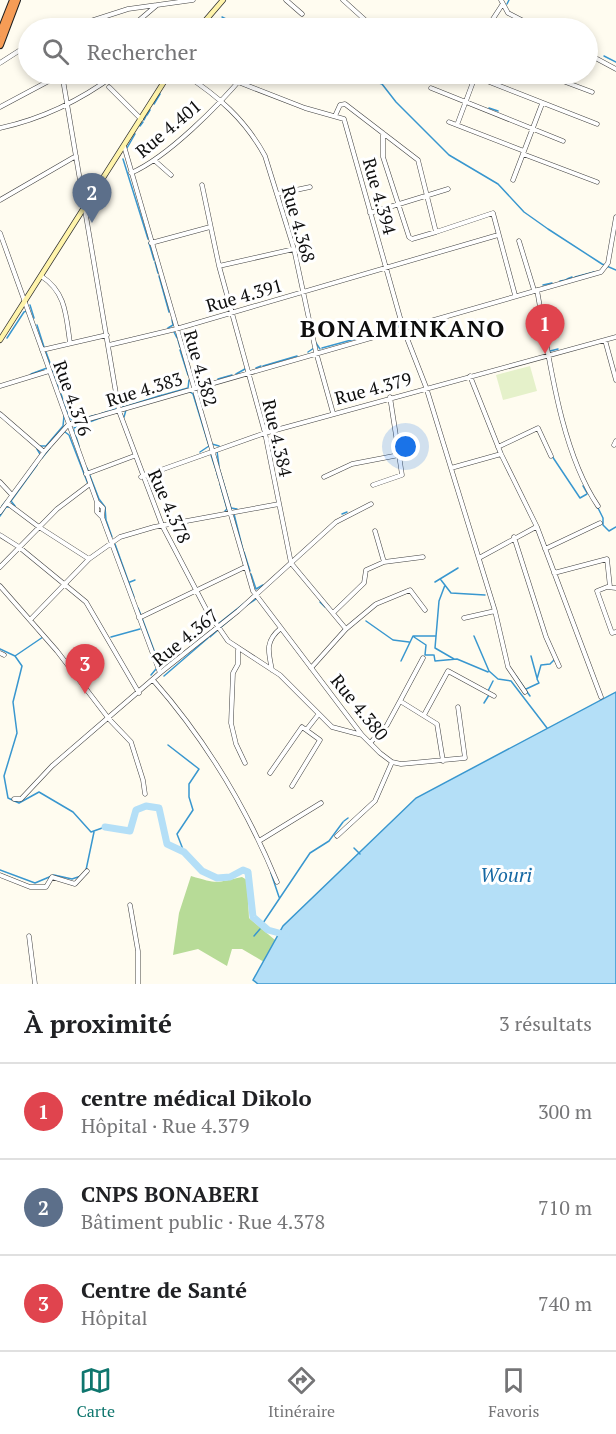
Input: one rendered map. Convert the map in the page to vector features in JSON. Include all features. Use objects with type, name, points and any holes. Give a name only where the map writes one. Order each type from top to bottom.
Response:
[{"type":"highway","points":[[0,33],[15,0]]},
{"type":"highway","points":[[0,45],[15,0]]},
{"type":"main road","points":[[208,18],[223,0]]},
{"type":"main road","points":[[3,339],[24,302],[163,84]]},
{"type":"street","points":[[100,18],[128,9],[194,0]]},
{"type":"street","points":[[286,0],[302,14]]},
{"type":"street","points":[[343,0],[363,18]]},
{"type":"street","points":[[493,18],[502,2]]},
{"type":"street","points":[[502,2],[508,13],[518,18]]},
{"type":"street","points":[[142,18],[157,5]]},
{"type":"street","points":[[0,63],[18,51]]},
{"type":"street","points":[[598,59],[616,69]]},
{"type":"street","points":[[0,107],[43,84]]},
{"type":"street","name":"Rue 4.378","points":[[64,84],[119,411],[141,477],[162,525],[217,628],[238,649],[272,670],[318,715],[336,729],[362,735]]},
{"type":"street","points":[[0,128],[28,122],[99,84]]},
{"type":"street","name":"Rue 4.368","points":[[199,84],[222,99],[257,142],[277,194],[294,249],[316,352],[333,412]]},
{"type":"street","name":"Rue 4.401","points":[[131,173],[154,160],[236,84]]},
{"type":"street","points":[[243,84],[304,108],[335,116],[340,105],[345,104],[382,132],[418,160],[436,232]]},
{"type":"street","points":[[457,126],[473,84]]},
{"type":"street","points":[[496,84],[597,124]]},
{"type":"street","points":[[571,84],[592,92]]},
{"type":"street","points":[[109,87],[141,119]]},
{"type":"street","points":[[432,88],[563,141]]},
{"type":"street","points":[[513,180],[542,104]]},
{"type":"street","name":"Rue 4.394","points":[[335,116],[344,119],[403,328],[426,387],[495,611],[508,667],[525,692]]},
{"type":"street","points":[[449,122],[597,182]]},
{"type":"street","points":[[382,132],[383,157],[410,239],[493,213],[515,295]]},
{"type":"street","name":"Rue 4.382","points":[[124,146],[245,567],[256,595]]},
{"type":"street","points":[[0,200],[76,156]]},
{"type":"street","points":[[154,160],[171,175]]},
{"type":"street","name":"Rue 4.384","points":[[202,185],[219,266],[265,433],[291,563],[346,629]]},
{"type":"street","points":[[277,194],[310,187]]},
{"type":"street","points":[[370,213],[448,189]]},
{"type":"street","name":"Rue 4.383","points":[[68,425],[606,268],[616,217]]},
{"type":"street","points":[[151,243],[210,227]]},
{"type":"street","name":"Rue 4.376","points":[[0,233],[86,474],[97,502],[104,510],[102,517],[111,541]]},
{"type":"street","name":"Rue 4.391","points":[[109,345],[176,329],[498,235]]},
{"type":"street","points":[[519,241],[535,290],[572,454],[581,480],[598,506]]},
{"type":"street","points":[[219,266],[294,249]]},
{"type":"street","points":[[41,276],[54,285],[63,298],[70,343]]},
{"type":"street","points":[[42,350],[107,335]]},
{"type":"street","name":"Rue 4.379","points":[[141,477],[211,450],[333,412],[616,337]]},
{"type":"street","points":[[605,340],[616,380]]},
{"type":"street","points":[[0,386],[49,371]]},
{"type":"street","points":[[470,376],[501,454],[537,527],[601,697]]},
{"type":"street","points":[[373,485],[402,475],[390,397]]},
{"type":"street","points":[[0,414],[44,452]]},
{"type":"street","points":[[0,512],[44,452],[68,425]]},
{"type":"street","points":[[498,447],[538,428],[551,456]]},
{"type":"street","points":[[451,468],[501,454]]},
{"type":"street","points":[[324,477],[352,464],[399,455]]},
{"type":"street","points":[[86,474],[134,456]]},
{"type":"street","points":[[0,482],[12,495]]},
{"type":"street","points":[[0,567],[39,527],[90,484]]},
{"type":"street","points":[[7,503],[89,559]]},
{"type":"street","points":[[30,620],[89,559],[111,541],[162,525],[279,504]]},
{"type":"street","name":"Rue 4.367","points":[[14,799],[21,799],[52,766],[160,673],[256,595],[336,522],[371,504]]},
{"type":"street","points":[[545,549],[600,523]]},
{"type":"street","points":[[479,558],[514,537],[537,527]]},
{"type":"street","points":[[375,531],[384,562]]},
{"type":"street","points":[[0,535],[19,547],[86,602],[100,622],[139,693]]},
{"type":"street","points":[[514,537],[546,637],[559,666]]},
{"type":"street","points":[[111,541],[160,673]]},
{"type":"street","points":[[333,613],[364,583],[366,570],[384,562],[423,557]]},
{"type":"street","points":[[554,573],[607,559],[610,587]]},
{"type":"street","points":[[139,618],[195,589],[245,567]]},
{"type":"street","points":[[0,586],[57,651],[109,719],[132,744],[145,794]]},
{"type":"street","points":[[616,588],[610,587],[597,591],[612,633],[616,632]]},
{"type":"street","points":[[311,668],[346,629],[376,604],[410,590],[425,610]]},
{"type":"street","name":"Rue 4.380","points":[[256,595],[362,735],[392,762],[412,764],[465,758],[458,707]]},
{"type":"street","points":[[464,618],[495,611]]},
{"type":"street","points":[[272,670],[268,643],[281,628]]},
{"type":"street","points":[[238,649],[238,663],[233,673],[231,723],[236,744],[245,763]]},
{"type":"street","points":[[370,743],[387,725],[423,658]]},
{"type":"street","points":[[424,715],[448,671],[494,696]]},
{"type":"street","points":[[153,680],[191,724],[259,841],[277,882]]},
{"type":"street","points":[[400,701],[424,715],[438,727],[443,760]]},
{"type":"street","points":[[307,729],[318,715]]},
{"type":"street","points":[[270,773],[296,733],[302,727],[307,729],[320,740],[292,786]]},
{"type":"street","points":[[337,836],[375,801],[392,762]]},
{"type":"street","points":[[259,841],[321,803]]},
{"type":"street","points":[[0,874],[39,888],[46,887],[52,877],[75,884],[87,871]]},
{"type":"street","points":[[130,905],[138,951],[138,984]]},
{"type":"street","points":[[30,936],[34,984]]},
{"type":"green space","points":[[530,366],[537,391],[503,400],[496,375]]},
{"type":"green space","points":[[191,876],[216,882],[242,877],[247,880],[249,918],[275,940],[264,962],[242,949],[232,949],[227,966],[198,949],[173,955],[179,913]]},
{"type":"water","name":"Wouri","points":[[616,692],[616,984],[258,984],[253,980],[283,926],[416,798]]},
{"type":"waterway","points":[[507,4],[509,0]]},
{"type":"waterway","points":[[604,56],[616,62]]},
{"type":"waterway","points":[[382,84],[396,102],[449,155],[498,184],[524,212],[548,229],[602,264],[616,270]]},
{"type":"waterway","points":[[154,104],[160,94]]},
{"type":"waterway","points":[[489,108],[498,111]]},
{"type":"waterway","points":[[147,115],[150,110]]},
{"type":"waterway","points":[[144,120],[146,116]]},
{"type":"waterway","points":[[140,126],[143,122]]},
{"type":"waterway","points":[[127,148],[135,134]]},
{"type":"waterway","points":[[123,159],[148,239]]},
{"type":"waterway","points":[[98,191],[105,181]]},
{"type":"waterway","points":[[149,243],[154,260]]},
{"type":"waterway","points":[[155,262],[158,273]]},
{"type":"waterway","points":[[575,277],[594,272]]},
{"type":"waterway","points":[[159,276],[169,312]]},
{"type":"waterway","points":[[567,279],[572,277]]},
{"type":"waterway","points":[[560,281],[566,280]]},
{"type":"waterway","points":[[543,285],[552,283]]},
{"type":"waterway","points":[[30,305],[34,318]]},
{"type":"waterway","points":[[7,338],[24,312],[27,311]]},
{"type":"waterway","points":[[168,328],[173,325],[172,320]]},
{"type":"waterway","points":[[403,320],[406,324],[411,323]]},
{"type":"waterway","points":[[413,322],[421,320]]},
{"type":"waterway","points":[[37,325],[44,347]]},
{"type":"waterway","points":[[381,332],[399,326]]},
{"type":"waterway","points":[[173,330],[177,338]]},
{"type":"waterway","points":[[369,335],[380,332]]},
{"type":"waterway","points":[[322,348],[366,336]]},
{"type":"waterway","points":[[178,340],[180,347]]},
{"type":"waterway","points":[[316,343],[320,349]]},
{"type":"waterway","points":[[308,352],[314,348]]},
{"type":"waterway","points":[[550,351],[558,349]]},
{"type":"waterway","points":[[180,350],[188,375]]},
{"type":"waterway","points":[[46,352],[50,363]]},
{"type":"waterway","points":[[263,366],[297,356]]},
{"type":"waterway","points":[[256,368],[261,366]]},
{"type":"waterway","points":[[31,374],[47,368]]},
{"type":"waterway","points":[[236,374],[245,369]]},
{"type":"waterway","points":[[52,370],[54,374]]},
{"type":"waterway","points":[[218,379],[232,375]]},
{"type":"waterway","points":[[54,376],[59,389]]},
{"type":"waterway","points":[[163,395],[188,388],[189,380]]},
{"type":"waterway","points":[[194,382],[196,385],[209,382]]},
{"type":"waterway","points":[[190,392],[193,394],[209,446],[200,452]]},
{"type":"waterway","points":[[61,394],[68,415]]},
{"type":"waterway","points":[[119,403],[124,407],[162,395]]},
{"type":"waterway","points":[[100,414],[115,409],[117,406]]},
{"type":"waterway","points":[[124,417],[126,410]]},
{"type":"waterway","points":[[68,416],[73,421],[96,415]]},
{"type":"waterway","points":[[40,446],[46,446],[63,426],[64,416]]},
{"type":"waterway","points":[[74,428],[105,416]]},
{"type":"waterway","points":[[74,430],[79,446]]},
{"type":"waterway","points":[[65,432],[69,435],[88,484]]},
{"type":"waterway","points":[[212,444],[219,446]]},
{"type":"waterway","points":[[42,458],[50,448]]},
{"type":"waterway","points":[[37,449],[40,454]]},
{"type":"waterway","points":[[217,451],[219,466]]},
{"type":"waterway","points":[[211,455],[217,473]]},
{"type":"waterway","points":[[552,456],[580,498],[587,494]]},
{"type":"waterway","points":[[15,506],[11,501],[37,465]]},
{"type":"waterway","points":[[87,468],[99,499],[105,507],[106,520],[112,537]]},
{"type":"waterway","points":[[219,468],[231,508],[237,509]]},
{"type":"waterway","points":[[217,474],[219,480]]},
{"type":"waterway","points":[[220,484],[227,509],[225,511]]},
{"type":"waterway","points":[[583,486],[587,493]]},
{"type":"waterway","points":[[2,506],[6,501]]},
{"type":"waterway","points":[[0,516],[6,507],[10,507]]},
{"type":"waterway","points":[[598,508],[603,518],[603,525],[609,531],[616,527]]},
{"type":"waterway","points":[[342,514],[347,512]]},
{"type":"waterway","points":[[234,514],[243,550]]},
{"type":"waterway","points":[[115,544],[134,597]]},
{"type":"waterway","points":[[244,552],[250,571]]},
{"type":"waterway","points":[[435,582],[458,568]]},
{"type":"waterway","points":[[251,574],[256,589],[263,585]]},
{"type":"waterway","points":[[130,582],[135,580]]},
{"type":"waterway","points":[[441,580],[451,593],[485,595]]},
{"type":"waterway","points":[[445,585],[439,601],[435,648],[454,659]]},
{"type":"waterway","points":[[247,605],[256,599]]},
{"type":"waterway","points":[[218,624],[247,601]]},
{"type":"waterway","points":[[320,602],[325,607]]},
{"type":"waterway","points":[[138,608],[141,615]]},
{"type":"waterway","points":[[142,618],[155,653]]},
{"type":"waterway","points":[[220,628],[232,618]]},
{"type":"waterway","points":[[366,621],[393,640],[409,642]]},
{"type":"waterway","points":[[111,637],[140,629]]},
{"type":"waterway","points":[[210,637],[218,630]]},
{"type":"waterway","points":[[401,661],[413,636],[435,636]]},
{"type":"waterway","points":[[474,636],[489,671],[498,679],[511,681],[547,728]]},
{"type":"waterway","points":[[15,656],[43,637]]},
{"type":"waterway","points":[[414,637],[426,645],[425,655],[433,655]]},
{"type":"waterway","points":[[164,676],[208,638]]},
{"type":"waterway","points":[[0,649],[15,656],[22,666],[13,702],[17,733],[4,776],[8,798],[19,803],[39,792],[73,812],[91,832],[105,827]]},
{"type":"waterway","points":[[156,655],[163,663],[173,660]]},
{"type":"waterway","points":[[434,655],[435,661],[457,659],[488,672]]},
{"type":"waterway","points":[[531,656],[537,678]]},
{"type":"waterway","points":[[524,690],[539,683],[537,679],[541,665],[550,664],[555,659]]},
{"type":"waterway","points":[[151,675],[156,669]]},
{"type":"waterway","points":[[516,676],[530,696]]},
{"type":"waterway","points":[[488,691],[493,681]]},
{"type":"waterway","points":[[484,703],[489,695]]},
{"type":"waterway","points":[[168,745],[199,769],[189,784],[189,797],[193,810],[177,834],[184,852]]},
{"type":"waterway","points":[[105,827],[130,831],[136,810],[146,806],[159,808],[167,844],[184,852],[202,871],[217,878],[230,877],[243,870],[248,872],[253,917],[268,930],[286,935]]},
{"type":"waterway","points":[[344,821],[348,818]]},
{"type":"waterway","points":[[261,926],[310,853],[329,841],[343,822]]},
{"type":"waterway","points":[[86,870],[94,832]]},
{"type":"waterway","points":[[354,848],[360,854]]},
{"type":"waterway","points":[[0,870],[35,883],[54,875],[72,879],[81,876]]},
{"type":"waterway","points":[[271,873],[279,897]]},
{"type":"waterway","points":[[254,936],[260,929]]},
{"type":"place","name":"CNPS BONABERI","points":[[92,223]]},
{"type":"place","name":"centre médical Dikolo","points":[[545,354]]},
{"type":"place","name":"Centre de Santé","points":[[85,694]]},
{"type":"district","name":"BONAMINKANO","points":[[403,328]]}]
